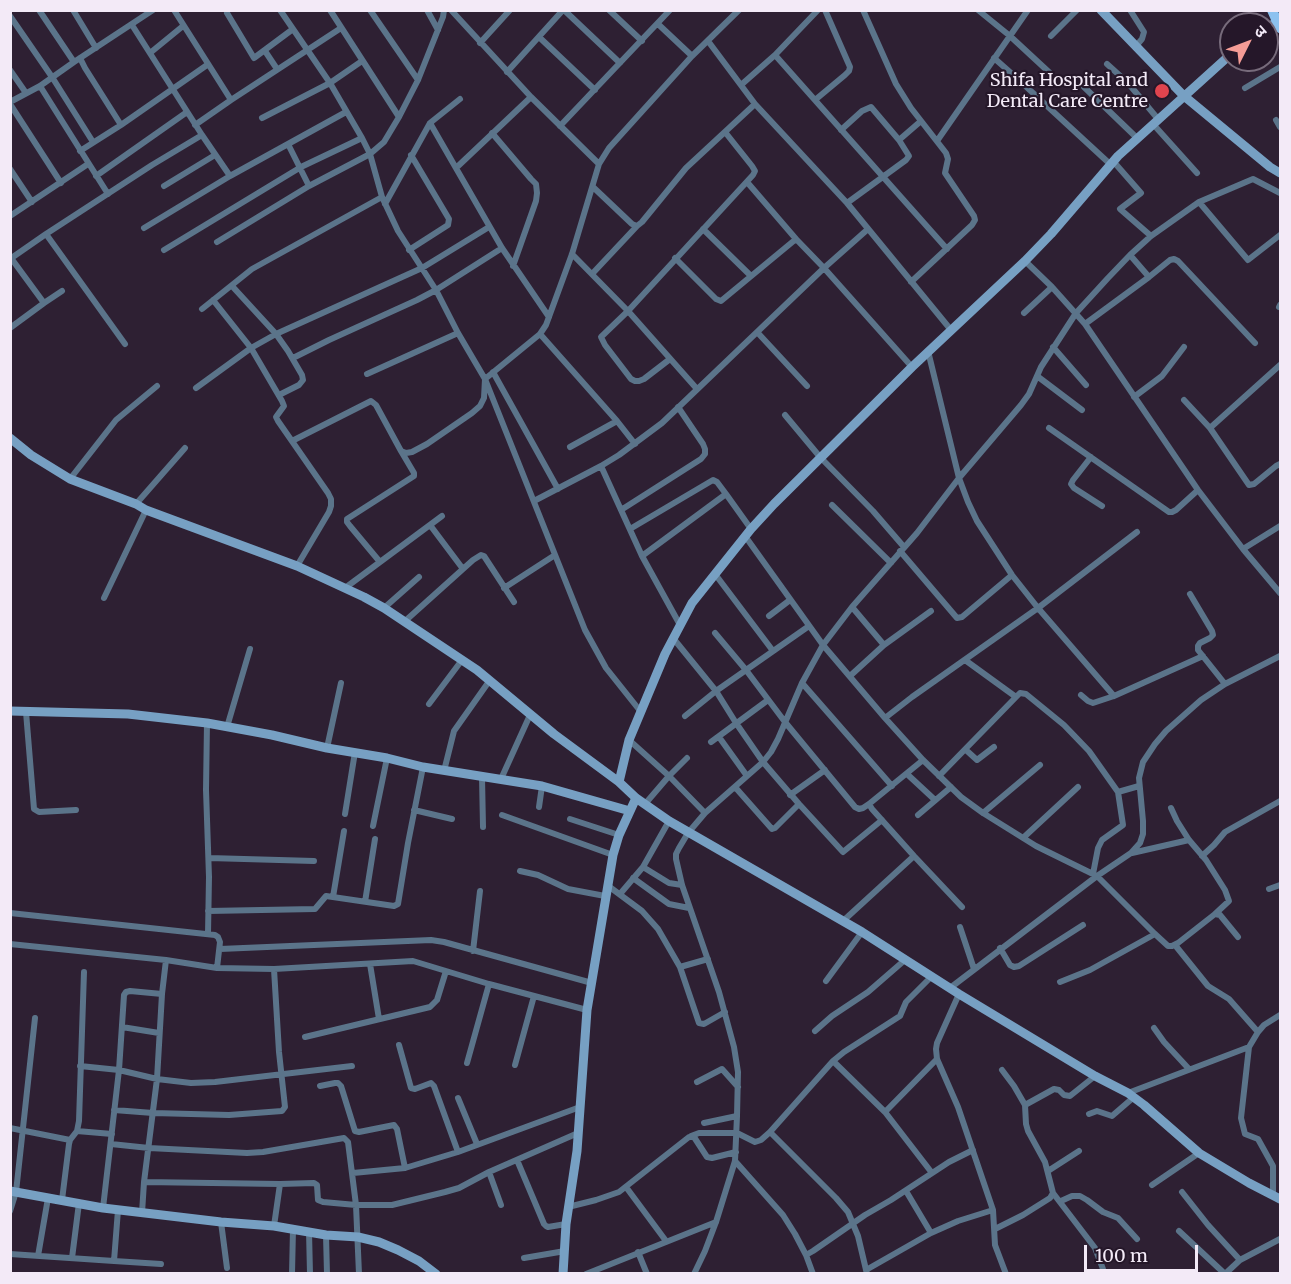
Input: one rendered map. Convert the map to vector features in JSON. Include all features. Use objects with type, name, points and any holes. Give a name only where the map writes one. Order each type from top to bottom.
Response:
[{"type":"main road","points":[[1272,10],[1280,23]]},
{"type":"street","points":[[39,10],[85,68],[121,125]]},
{"type":"street","points":[[73,10],[96,48]]},
{"type":"street","points":[[61,183],[10,103],[40,86],[153,10]]},
{"type":"street","points":[[174,10],[231,100]]},
{"type":"street","points":[[280,10],[330,83],[362,138],[370,154],[383,200],[409,250],[436,290],[485,379],[594,649],[641,712]]},
{"type":"street","points":[[330,10],[399,117]]},
{"type":"street","points":[[370,10],[418,80]]},
{"type":"street","points":[[427,10],[438,30]]},
{"type":"street","points":[[217,242],[309,186],[370,154],[384,142],[418,80],[444,17],[444,10]]},
{"type":"street","points":[[451,10],[531,97],[599,164]]},
{"type":"street","points":[[480,43],[510,10]]},
{"type":"street","points":[[507,72],[564,10],[620,63]]},
{"type":"street","points":[[609,10],[642,41]]},
{"type":"street","points":[[561,126],[670,10]]},
{"type":"street","points":[[401,451],[406,453],[419,448],[472,413],[480,406],[484,398],[485,379],[540,334],[549,317],[572,254],[599,164],[619,136],[692,56],[739,10]]},
{"type":"street","points":[[741,85],[775,55],[819,10]]},
{"type":"street","points":[[815,100],[849,72],[850,67],[825,10]]},
{"type":"street","points":[[863,10],[896,84],[907,103],[947,157],[945,173],[975,220],[911,282]]},
{"type":"street","points":[[978,10],[1051,74]]},
{"type":"street","points":[[937,141],[1028,10]]},
{"type":"street","points":[[1051,36],[1077,10]]},
{"type":"street","points":[[1101,10],[1184,96],[1270,167],[1281,173]]},
{"type":"street","points":[[1131,10],[1144,32],[1136,46]]},
{"type":"street","points":[[227,13],[254,58],[293,29]]},
{"type":"street","points":[[10,16],[93,142]]},
{"type":"street","points":[[658,24],[692,56]]},
{"type":"street","points":[[132,25],[230,176]]},
{"type":"street","points":[[150,53],[183,26]]},
{"type":"street","points":[[195,125],[341,28]]},
{"type":"street","points":[[539,37],[595,90]]},
{"type":"street","points":[[708,41],[755,104],[847,203],[951,330]]},
{"type":"street","points":[[265,51],[277,69]]},
{"type":"street","points":[[775,55],[946,249]]},
{"type":"street","points":[[994,58],[1112,163],[1141,193],[1120,209],[1151,236]]},
{"type":"street","points":[[262,118],[330,83],[362,61]]},
{"type":"street","points":[[619,782],[629,740],[664,654],[692,603],[748,532],[820,457],[928,351],[1026,261],[1112,163],[1137,138],[1219,63]]},
{"type":"street","points":[[1107,64],[1128,83],[1197,172]]},
{"type":"street","points":[[80,151],[207,65]]},
{"type":"street","points":[[1245,88],[1281,67]]},
{"type":"street","points":[[10,70],[26,93]]},
{"type":"street","points":[[40,86],[108,194]]},
{"type":"street","points":[[1084,87],[1137,138]]},
{"type":"street","points":[[456,168],[531,97]]},
{"type":"street","points":[[202,309],[252,269],[383,200],[430,123],[460,99]]},
{"type":"street","points":[[592,274],[642,222],[686,168],[755,104]]},
{"type":"street","points":[[841,130],[862,111],[871,107],[899,140],[908,159],[847,203]]},
{"type":"street","points":[[96,177],[187,112]]},
{"type":"street","points":[[144,228],[230,176],[346,112]]},
{"type":"street","points":[[1275,120],[1281,127]]},
{"type":"street","points":[[899,140],[921,121]]},
{"type":"street","points":[[430,123],[489,227],[549,317]]},
{"type":"street","points":[[670,359],[639,381],[635,381],[631,379],[601,337],[628,311],[753,175],[754,168],[725,132]]},
{"type":"street","points":[[492,133],[536,184],[536,201],[513,266]]},
{"type":"street","points":[[44,303],[11,259],[152,165],[202,135]]},
{"type":"street","points":[[164,250],[301,167],[362,138]]},
{"type":"street","points":[[288,144],[309,186]]},
{"type":"street","points":[[164,186],[215,155]]},
{"type":"street","points":[[409,250],[448,225],[449,219],[411,155]]},
{"type":"street","points":[[10,216],[88,164]]},
{"type":"street","points":[[10,170],[32,202]]},
{"type":"street","points":[[694,1274],[716,1222],[735,1161],[738,1116],[737,1061],[725,1012],[682,885],[676,854],[688,833],[705,813],[763,762],[771,752],[802,683],[823,645],[852,607],[917,533],[959,478],[1022,405],[1041,367],[1076,313],[1151,236],[1199,202],[1253,180],[1281,193]]},
{"type":"street","points":[[747,182],[912,367]]},
{"type":"street","points":[[593,187],[632,224],[637,226]]},
{"type":"street","points":[[1199,202],[1248,260],[1281,235]]},
{"type":"street","points":[[196,388],[251,348],[276,334],[422,268],[489,227]]},
{"type":"street","points":[[703,229],[752,276]]},
{"type":"street","points":[[534,501],[601,466],[662,423],[868,229]]},
{"type":"street","points":[[46,234],[125,344]]},
{"type":"street","points":[[675,258],[718,301],[724,299],[796,239]]},
{"type":"street","points":[[293,358],[436,290],[502,248]]},
{"type":"street","points":[[572,254],[628,311],[697,389]]},
{"type":"street","points":[[1130,255],[1149,277]]},
{"type":"street","points":[[1085,324],[1174,259],[1255,343]]},
{"type":"street","points":[[1026,261],[1085,324],[1198,490],[1243,549],[1281,593]]},
{"type":"street","points":[[232,286],[276,334],[293,358],[303,380],[299,385],[279,395]]},
{"type":"street","points":[[1024,313],[1052,287]]},
{"type":"street","points":[[10,328],[62,291]]},
{"type":"street","points":[[213,300],[251,348],[279,395],[284,406],[276,417],[331,499],[329,512],[297,566]]},
{"type":"street","points":[[757,332],[807,386]]},
{"type":"street","points":[[367,374],[458,333]]},
{"type":"street","points":[[540,334],[635,444]]},
{"type":"street","points":[[1053,347],[1086,385]]},
{"type":"street","points":[[1134,397],[1162,376],[1184,347]]},
{"type":"street","points":[[928,351],[959,478],[977,521],[1012,575],[1114,696]]},
{"type":"street","points":[[1210,428],[1281,364]]},
{"type":"street","points":[[493,372],[558,489]]},
{"type":"street","points":[[1038,376],[1082,410]]},
{"type":"street","points":[[70,480],[116,420],[157,386]]},
{"type":"street","points":[[1184,400],[1210,428],[1249,485],[1254,484],[1281,464]]},
{"type":"street","points":[[292,441],[371,401],[376,405],[414,473],[414,476],[347,519],[350,526],[380,562]]},
{"type":"street","points":[[621,510],[701,459],[705,454],[703,444],[678,407]]},
{"type":"street","points":[[786,415],[820,457],[873,511],[957,618],[962,617],[1012,575]]},
{"type":"street","points":[[570,447],[617,421]]},
{"type":"street","points":[[1049,428],[1169,512],[1176,510],[1198,490]]},
{"type":"street","points":[[10,438],[31,455],[70,480],[297,566],[384,608],[490,680],[554,735],[669,821],[862,932],[959,994],[1095,1076],[1131,1095],[1199,1152],[1276,1197]]},
{"type":"street","points":[[136,504],[185,448]]},
{"type":"street","points":[[1091,458],[1071,484],[1102,506]]},
{"type":"street","points":[[601,466],[642,556],[680,625]]},
{"type":"street","points":[[630,529],[712,480],[715,481],[726,494],[790,600],[823,645],[923,760],[983,813],[1023,838],[1095,875],[1168,946],[1175,945],[1228,901],[1202,856],[1188,840],[1171,808]]},
{"type":"street","points":[[642,556],[726,494]]},
{"type":"street","points":[[832,506],[891,563]]},
{"type":"street","points":[[104,598],[146,510]]},
{"type":"street","points":[[345,588],[442,516]]},
{"type":"street","points":[[430,525],[463,569]]},
{"type":"street","points":[[1243,549],[1281,526]]},
{"type":"street","points":[[885,718],[1038,608],[1137,532]]},
{"type":"street","points":[[404,622],[481,555],[484,556],[514,602]]},
{"type":"street","points":[[504,588],[555,555]]},
{"type":"street","points":[[715,574],[774,651]]},
{"type":"street","points":[[384,608],[419,577]]},
{"type":"street","points":[[1190,594],[1213,635],[1200,643],[1198,650],[1225,684]]},
{"type":"street","points":[[769,616],[790,600]]},
{"type":"street","points":[[852,607],[884,645]]},
{"type":"street","points":[[850,676],[884,645],[931,611]]},
{"type":"street","points":[[685,716],[716,691],[809,626]]},
{"type":"street","points":[[715,633],[855,807],[859,809],[869,804],[923,760]]},
{"type":"street","points":[[674,638],[716,691],[763,762],[843,852],[882,820]]},
{"type":"street","points":[[227,727],[250,649]]},
{"type":"street","points":[[1082,695],[1093,703],[1114,696],[1203,656]]},
{"type":"street","points":[[950,988],[1095,875],[1131,853],[1140,843],[1143,834],[1138,778],[1143,762],[1155,744],[1192,708],[1225,684],[1281,656]]},
{"type":"street","points":[[429,704],[462,660]]},
{"type":"street","points":[[965,660],[1016,696]]},
{"type":"street","points":[[444,771],[454,731],[490,680]]},
{"type":"street","points":[[327,748],[341,683]]},
{"type":"street","points":[[802,683],[892,786]]},
{"type":"street","points":[[939,776],[1016,696],[1020,693],[1026,694],[1064,725],[1089,751],[1118,792],[1123,825],[1102,840],[1098,848],[1095,875]]},
{"type":"street","points":[[711,742],[768,700]]},
{"type":"street","points":[[10,711],[128,714],[207,723],[444,771],[542,786],[630,811]]},
{"type":"street","points":[[26,712],[34,809],[39,812],[76,810]]},
{"type":"street","points":[[501,779],[530,715]]},
{"type":"street","points":[[207,723],[208,934]]},
{"type":"street","points":[[719,737],[747,776]]},
{"type":"street","points":[[629,740],[705,813]]},
{"type":"street","points":[[966,750],[977,760],[994,747]]},
{"type":"street","points":[[345,814],[355,752]]},
{"type":"street","points":[[373,826],[387,758]]},
{"type":"street","points":[[563,1274],[568,1207],[575,1173],[587,1010],[613,855],[630,811],[687,758]]},
{"type":"street","points":[[983,813],[1040,765]]},
{"type":"street","points":[[208,911],[315,909],[326,896],[394,906],[399,902],[423,767]]},
{"type":"street","points":[[790,795],[825,770]]},
{"type":"street","points":[[907,774],[935,800]]},
{"type":"street","points":[[482,777],[483,827]]},
{"type":"street","points":[[539,807],[542,786]]},
{"type":"street","points":[[1118,792],[1139,786]]},
{"type":"street","points":[[735,787],[772,829],[799,804]]},
{"type":"street","points":[[918,815],[951,787]]},
{"type":"street","points":[[1023,838],[1078,787]]},
{"type":"street","points":[[1202,856],[1225,832],[1281,801]]},
{"type":"street","points":[[869,804],[962,907]]},
{"type":"street","points":[[414,810],[452,819]]},
{"type":"street","points":[[502,815],[613,855]]},
{"type":"street","points":[[570,819],[619,835]]},
{"type":"street","points":[[620,894],[642,867],[669,821]]},
{"type":"street","points":[[333,897],[344,831]]},
{"type":"street","points":[[365,902],[375,839]]},
{"type":"street","points":[[1131,853],[1188,840]]},
{"type":"street","points":[[843,921],[914,856]]},
{"type":"street","points":[[208,858],[314,861]]},
{"type":"street","points":[[642,867],[669,883],[682,885]]},
{"type":"street","points":[[520,871],[538,875],[568,890],[605,896]]},
{"type":"street","points":[[633,878],[669,904],[689,908]]},
{"type":"street","points":[[607,885],[642,911],[658,928],[680,967],[699,1023],[704,1024],[725,1012]]},
{"type":"street","points":[[1269,889],[1281,885]]},
{"type":"street","points":[[473,951],[480,891]]},
{"type":"street","points":[[10,913],[214,935],[220,942],[217,968]]},
{"type":"street","points":[[1215,914],[1220,915],[1238,937]]},
{"type":"street","points":[[1000,948],[1010,965],[1019,966],[1083,925]]},
{"type":"street","points":[[960,927],[974,969]]},
{"type":"street","points":[[826,981],[862,932]]},
{"type":"street","points":[[1060,982],[1096,967],[1155,934]]},
{"type":"street","points":[[220,949],[421,940],[444,942],[591,984]]},
{"type":"street","points":[[10,944],[166,960],[217,968],[274,969],[413,961],[587,1010]]},
{"type":"street","points":[[1175,945],[1208,986],[1229,999],[1258,1032]]},
{"type":"street","points":[[680,967],[708,959]]},
{"type":"street","points":[[815,1031],[832,1016],[868,992],[906,959]]},
{"type":"street","points":[[142,1213],[157,1079],[166,960]]},
{"type":"street","points":[[370,964],[380,1019]]},
{"type":"street","points":[[114,1110],[229,1115],[280,1112],[284,1109],[274,969]]},
{"type":"street","points":[[306,1037],[424,1010],[435,1004],[446,971]]},
{"type":"street","points":[[62,1200],[70,1140],[77,1131],[79,1121],[84,972]]},
{"type":"street","points":[[568,1207],[619,1192],[696,1133],[737,1133],[755,1142],[761,1140],[833,1061],[900,1016],[906,1002],[932,976]]},
{"type":"street","points":[[467,1063],[489,984]]},
{"type":"street","points":[[103,1208],[119,1070],[124,995],[126,992],[162,994]]},
{"type":"street","points":[[959,994],[937,1043],[937,1059],[958,1107],[993,1210],[995,1245],[1005,1273]]},
{"type":"street","points":[[515,1065],[534,996]]},
{"type":"street","points":[[1276,1197],[1273,1166],[1258,1139],[1245,1134],[1241,1118],[1249,1047],[1264,1026],[1281,1015]]},
{"type":"street","points":[[10,1211],[35,1018]]},
{"type":"street","points":[[122,1027],[159,1033]]},
{"type":"street","points":[[1154,1028],[1189,1069]]},
{"type":"street","points":[[399,1044],[412,1089],[431,1083],[434,1086],[458,1152]]},
{"type":"street","points":[[1089,1114],[1097,1111],[1112,1116],[1131,1095],[1189,1069],[1249,1047]]},
{"type":"street","points":[[885,1112],[937,1059]]},
{"type":"street","points":[[833,1061],[885,1112],[932,1173]]},
{"type":"street","points":[[80,1066],[119,1070],[157,1079],[191,1083],[352,1065]]},
{"type":"street","points":[[697,1082],[722,1069],[738,1088]]},
{"type":"street","points":[[1002,1070],[1025,1106],[1028,1131],[1048,1171],[1053,1192],[1101,1259],[1103,1269],[1100,1274]]},
{"type":"street","points":[[1025,1106],[1054,1089],[1070,1096],[1095,1076]]},
{"type":"street","points":[[320,1086],[340,1084],[355,1131],[394,1125],[397,1129],[405,1168]]},
{"type":"street","points":[[458,1098],[477,1144]]},
{"type":"street","points":[[353,1173],[405,1168],[458,1152],[580,1107]]},
{"type":"street","points":[[704,1123],[738,1116]]},
{"type":"street","points":[[10,1128],[70,1140]]},
{"type":"street","points":[[77,1131],[112,1134]]},
{"type":"street","points":[[770,1132],[848,1212],[858,1236],[866,1272],[931,1233],[958,1221],[993,1210]]},
{"type":"street","points":[[144,1182],[314,1183],[317,1185],[320,1202],[392,1205],[459,1188],[489,1172],[578,1133]]},
{"type":"street","points":[[691,1136],[707,1157],[712,1158],[736,1152]]},
{"type":"street","points":[[111,1143],[149,1148],[255,1153],[344,1138],[348,1142],[353,1173],[359,1274]]},
{"type":"street","points":[[806,1255],[932,1173],[973,1150]]},
{"type":"street","points":[[1048,1171],[1079,1151]]},
{"type":"street","points":[[1152,1185],[1199,1152]]},
{"type":"street","points":[[517,1160],[544,1224],[548,1227],[566,1224]]},
{"type":"street","points":[[735,1161],[783,1215],[806,1255],[813,1274]]},
{"type":"street","points":[[1273,1166],[1281,1164]]},
{"type":"street","points":[[489,1172],[501,1205]]},
{"type":"street","points":[[274,1226],[280,1184]]},
{"type":"street","points":[[626,1187],[666,1241]]},
{"type":"street","points":[[906,1191],[931,1233]]},
{"type":"street","points":[[13,1192],[118,1210],[358,1237],[398,1250],[419,1261],[436,1274]]},
{"type":"street","points":[[995,1228],[1023,1215],[1050,1198],[1053,1192]]},
{"type":"street","points":[[1182,1192],[1240,1260]]},
{"type":"street","points":[[1061,1201],[1080,1196],[1103,1212],[1118,1218],[1137,1239]]},
{"type":"street","points":[[38,1256],[48,1198]]},
{"type":"street","points":[[72,1258],[79,1203]]},
{"type":"street","points":[[114,1261],[118,1210]]},
{"type":"street","points":[[221,1222],[227,1268]]},
{"type":"street","points":[[586,1274],[716,1222]]},
{"type":"street","points":[[292,1229],[292,1274]]},
{"type":"street","points":[[309,1231],[310,1274]]},
{"type":"street","points":[[1179,1232],[1225,1274],[1240,1260],[1281,1239]]},
{"type":"street","points":[[326,1234],[327,1274]]},
{"type":"street","points":[[524,1258],[565,1251]]},
{"type":"street","points":[[638,1252],[647,1274]]},
{"type":"street","points":[[10,1254],[161,1264]]},
{"type":"place","name":"Shifa Hospital and Dental Care Centre","points":[[1162,91]]}]
